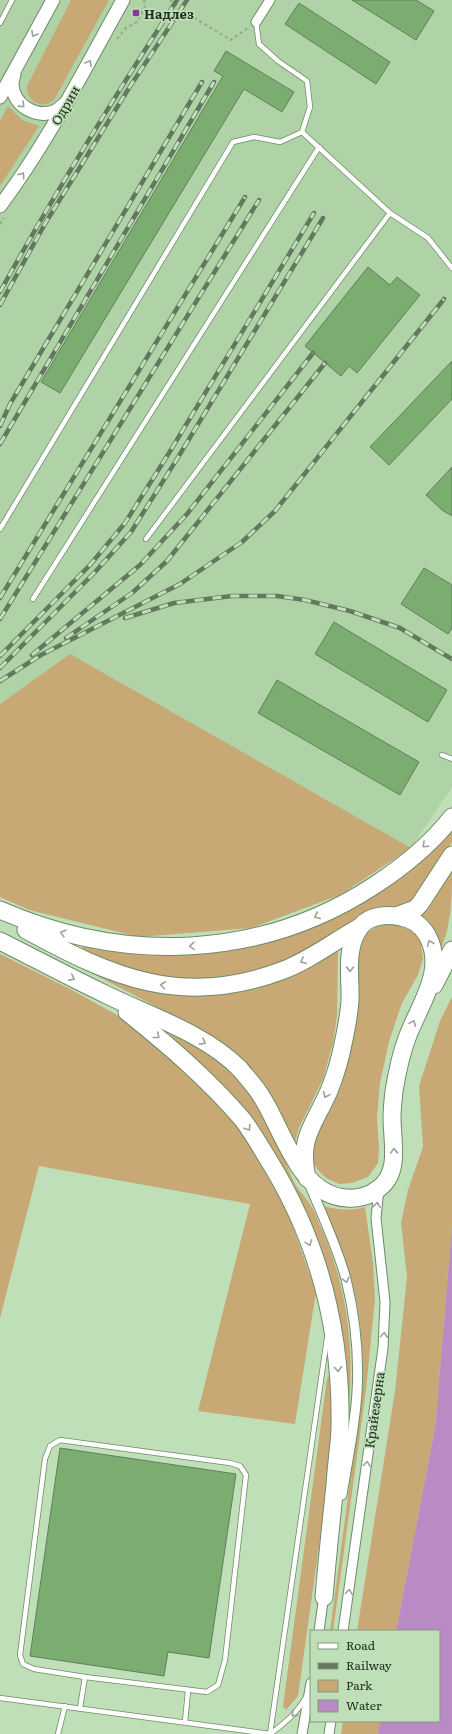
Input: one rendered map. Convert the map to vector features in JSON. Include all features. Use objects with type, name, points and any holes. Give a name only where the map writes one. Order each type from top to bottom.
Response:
[{"type":"highway","points":[[0,910],[29,923],[79,938],[143,947],[215,945],[253,938],[324,914],[358,897],[414,856],[442,830],[452,817]]},
{"type":"highway","points":[[396,916],[415,909],[420,904],[452,855]]},
{"type":"highway","points":[[0,915],[63,950],[102,968],[131,979],[161,985],[192,988],[222,986],[252,980],[282,971],[310,958],[374,918],[384,915],[396,916],[410,919],[417,923],[423,930],[432,946],[434,958],[428,995]]},
{"type":"highway","points":[[307,1178],[303,1158],[305,1148],[308,1135],[338,1066],[348,1020],[351,951],[354,938],[360,926]]},
{"type":"highway","points":[[0,941],[105,994],[188,1033],[223,1053],[252,1083],[264,1099],[307,1178],[320,1190],[337,1197],[355,1198],[370,1194],[379,1189],[390,1174],[393,1164],[393,1104],[400,1061],[407,1038],[452,950]]},
{"type":"highway","points":[[105,994],[173,1049],[209,1082],[244,1122],[274,1169],[299,1216],[318,1266],[330,1313],[339,1368],[340,1431],[324,1597]]},
{"type":"main road","points":[[0,97],[53,0]]},
{"type":"main road","name":"Одрин","points":[[0,206],[37,153],[68,101],[123,0]]},
{"type":"main road","points":[[15,70],[12,84],[16,99],[27,110],[41,114],[56,111],[68,101]]},
{"type":"street","points":[[256,22],[270,0]]},
{"type":"street","points":[[307,1178],[346,1279],[354,1315],[356,1346],[357,1386],[355,1420],[319,1630]]},
{"type":"street","name":"Крайезерна","points":[[343,1630],[383,1348],[385,1302],[376,1218],[379,1189]]},
{"type":"street","points":[[302,1734],[310,1691]]},
{"type":"lane","points":[[0,23],[12,0]]},
{"type":"lane","points":[[0,528],[233,142],[254,137],[280,142],[302,132],[310,107],[307,81],[278,62],[259,44],[256,22]]},
{"type":"lane","points":[[302,132],[390,212],[428,238],[452,268]]},
{"type":"lane","points":[[33,599],[319,147]]},
{"type":"lane","points":[[146,539],[390,212]]},
{"type":"lane","points":[[442,755],[452,759]]},
{"type":"lane","points":[[270,1734],[330,1313]]},
{"type":"lane","points":[[60,1440],[230,1463],[240,1466],[246,1475],[225,1660],[218,1685],[207,1692],[188,1691],[34,1669],[23,1664],[20,1655],[45,1459],[50,1446],[60,1440]]},
{"type":"lane","points":[[80,1708],[85,1677]]},
{"type":"lane","points":[[0,1698],[270,1734],[286,1722],[299,1709],[310,1688]]},
{"type":"lane","points":[[185,1722],[188,1691]]},
{"type":"lane","points":[[58,1734],[65,1706]]},
{"type":"path","points":[[170,0],[191,16],[231,40],[256,22]]},
{"type":"shaded area","points":[[0,0],[452,0],[452,787],[411,848],[70,655],[0,704]]},
{"type":"green space","points":[[71,0],[109,0],[54,100],[45,104],[36,103],[29,96],[27,86]]},
{"type":"green space","points":[[8,106],[22,120],[39,126],[0,186],[0,121]]},
{"type":"green space","points":[[70,654],[411,848],[340,895],[251,928],[139,937],[29,910],[0,897],[0,704]]},
{"type":"green space","points":[[452,824],[452,842],[414,901],[405,905],[380,907],[357,918],[317,946],[284,965],[217,982],[153,978],[82,951],[82,946],[88,944],[163,952],[328,918]]},
{"type":"green space","points":[[452,865],[449,921],[447,932],[439,953],[416,914]]},
{"type":"green space","points":[[390,923],[401,925],[415,933],[421,944],[423,959],[418,975],[402,1003],[389,1042],[380,1083],[377,1117],[379,1149],[378,1163],[368,1177],[352,1183],[339,1184],[326,1178],[317,1169],[311,1159],[315,1134],[333,1102],[347,1066],[355,1027],[358,948],[364,935],[377,926]]},
{"type":"green space","points":[[338,945],[337,1016],[333,1043],[323,1079],[299,1128],[294,1145],[236,1055],[200,1029],[68,961],[159,991],[209,995],[266,984],[307,966]]},
{"type":"green space","points":[[0,954],[70,989],[126,1020],[187,1071],[243,1134],[288,1213],[316,1292],[295,1424],[198,1411],[250,1204],[39,1166],[0,1318]]},
{"type":"green space","points":[[452,997],[452,1226],[435,1428],[396,1630],[357,1630],[395,1391],[407,1277],[401,1223],[408,1190],[423,1147],[419,1086],[440,1021]]},
{"type":"green space","points":[[175,1033],[220,1059],[239,1078],[256,1100],[270,1125],[295,1183],[310,1204],[329,1246],[344,1298],[348,1325],[351,1380],[345,1434],[340,1346],[285,1180],[172,1039],[171,1034]]},
{"type":"green space","points":[[323,1206],[344,1210],[365,1207],[373,1263],[375,1298],[366,1390],[333,1630],[330,1630],[363,1384],[362,1341],[357,1302],[350,1274]]},
{"type":"green space","points":[[329,1376],[332,1379],[331,1434],[326,1496],[298,1696],[286,1710],[283,1706],[327,1379]]},
{"type":"green space","points":[[343,1722],[380,1722],[378,1734],[341,1734]]},
{"type":"water","points":[[452,1226],[452,1734],[378,1734],[380,1722],[440,1722],[440,1630],[396,1630],[435,1428]]},
{"type":"building","points":[[352,0],[416,0],[434,11],[416,40]]},
{"type":"building","points":[[299,3],[390,62],[376,84],[285,24]]},
{"type":"building","points":[[226,51],[294,92],[282,112],[244,89],[60,393],[41,382],[223,76],[214,71]]},
{"type":"building","points":[[368,267],[390,285],[397,277],[420,295],[357,373],[349,366],[341,376],[305,346]]},
{"type":"building","points":[[452,361],[452,399],[389,465],[370,447]]},
{"type":"building","points":[[452,467],[452,516],[442,510],[426,495]]},
{"type":"building","points":[[424,568],[452,585],[452,628],[448,634],[401,604]]},
{"type":"building","points":[[334,622],[447,690],[428,722],[315,654]]},
{"type":"building","points":[[277,680],[419,762],[400,795],[258,713]]},
{"type":"building","points":[[60,1448],[236,1474],[209,1658],[168,1652],[164,1676],[30,1656]]},
{"type":"railway","points":[[0,292],[86,144],[177,0]]},
{"type":"railway","points":[[0,305],[46,222],[129,88],[187,0]]},
{"type":"railway","points":[[0,426],[10,404],[202,82]]},
{"type":"railway","points":[[0,444],[214,82]]},
{"type":"railway","points":[[0,598],[245,197]]},
{"type":"railway","points":[[0,619],[259,200]]},
{"type":"railway","points":[[0,656],[90,565],[125,523],[314,213]]},
{"type":"railway","points":[[0,668],[95,572],[131,532],[323,218]]},
{"type":"railway","points":[[0,681],[41,655],[180,584],[242,542],[275,511],[444,299]]},
{"type":"railway","points":[[32,655],[140,565],[187,514],[313,353]]},
{"type":"railway","points":[[66,638],[132,593],[167,561],[325,363]]},
{"type":"railway","points":[[125,618],[174,603],[232,596],[277,596],[305,600],[350,611],[400,628],[452,659]]},
{"type":"place","name":"Надлез","points":[[136,13]]}]
